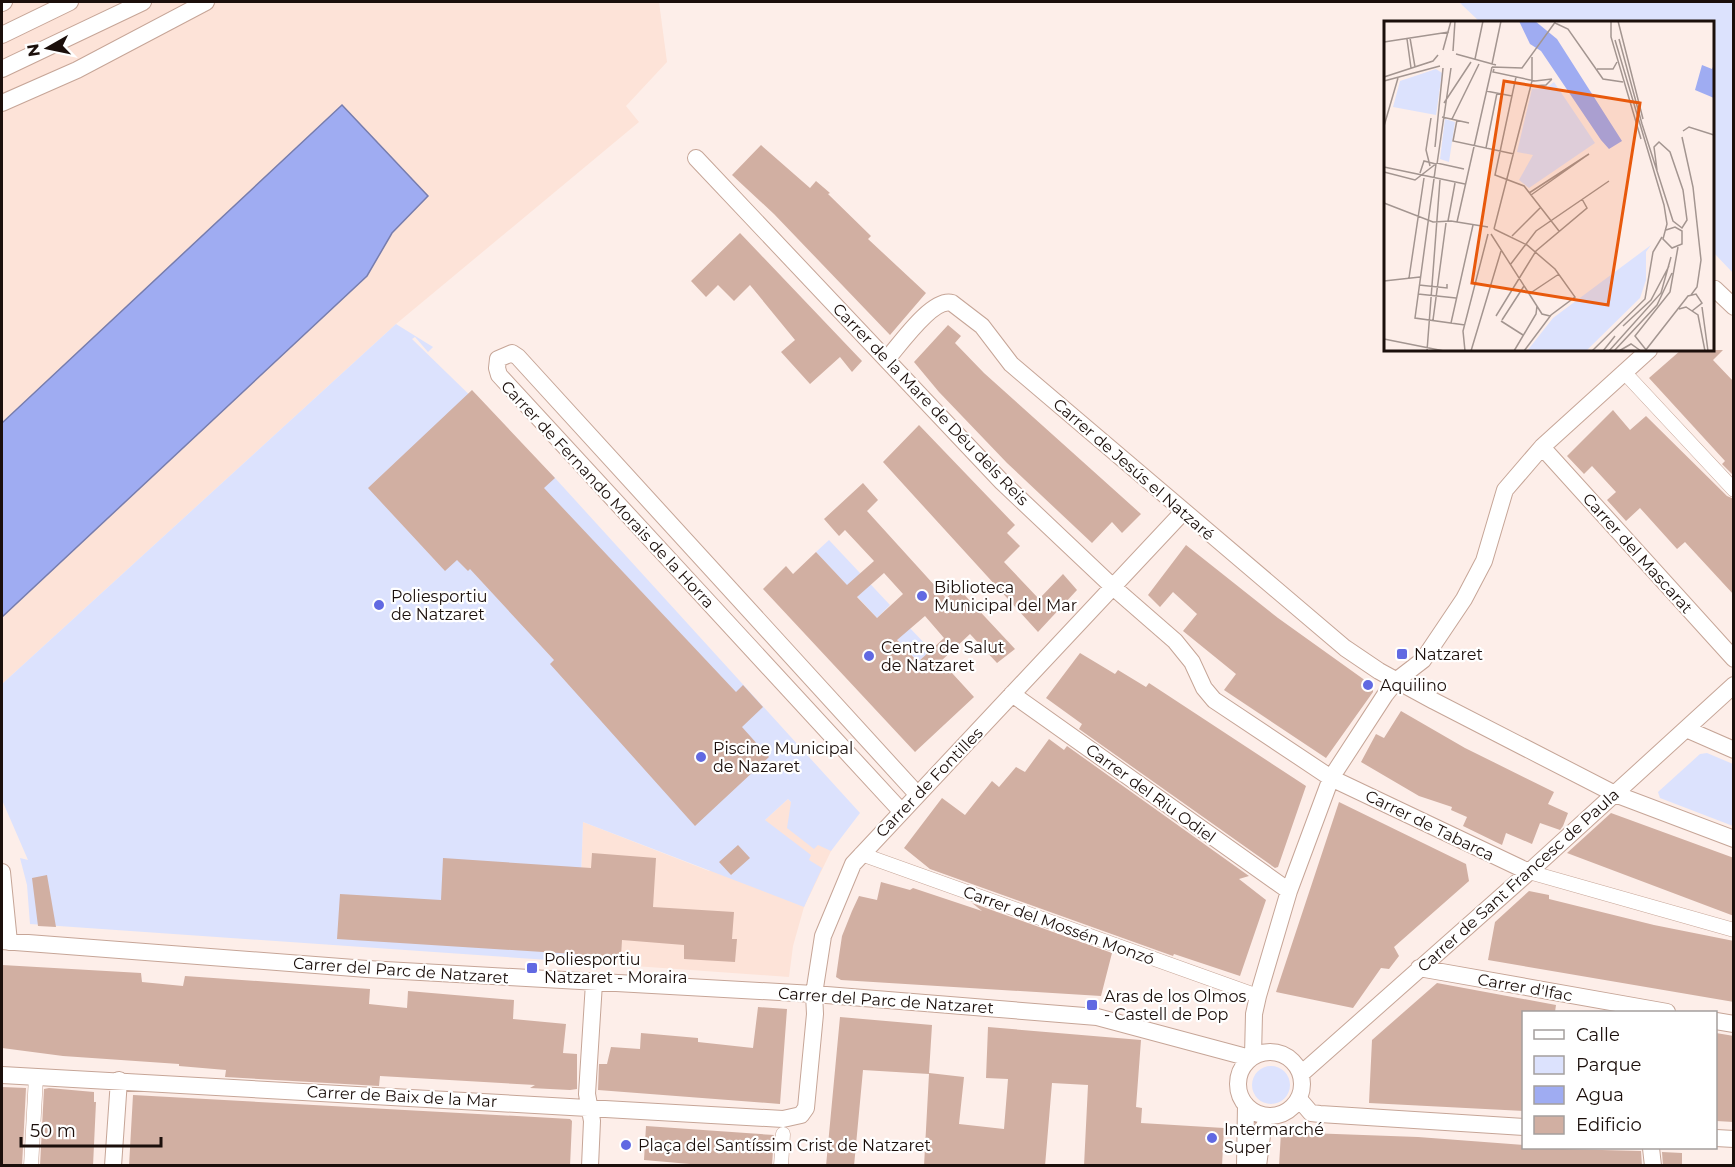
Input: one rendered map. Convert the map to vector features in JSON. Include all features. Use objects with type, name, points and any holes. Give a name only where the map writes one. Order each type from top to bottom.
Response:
[{"type":"street","points":[[2,35],[70,2]]},
{"type":"street","points":[[2,69],[143,2]]},
{"type":"street","points":[[2,103],[77,70],[206,2]]},
{"type":"street","name":"Carrer de la Mare de Déu dels Reis","points":[[696,158],[888,358],[922,399],[1002,482],[1185,652],[1204,688],[1214,700]]},
{"type":"street","points":[[1714,290],[1734,307]]},
{"type":"street","name":"Carrer de Jesús el Natzaré","points":[[888,358],[935,306],[947,301],[952,303],[982,326],[1011,364],[1344,648],[1397,680],[1615,794],[1734,839]]},
{"type":"street","points":[[1252,1057],[1254,1014],[1258,996],[1289,891],[1331,778],[1355,738],[1397,680],[1422,660],[1464,599],[1484,561],[1505,490],[1542,447],[1647,351]]},
{"type":"street","name":"Carrer de Fernando Morais de la Horra","points":[[901,811],[499,375],[496,368],[498,359],[512,353],[518,357],[917,794]]},
{"type":"street","points":[[1624,372],[1734,490]]},
{"type":"street","name":"Carrer del Mascarat","points":[[1542,447],[1734,659]]},
{"type":"street","name":"Carrer de Fontilles","points":[[801,1115],[806,1108],[815,1014],[814,994],[823,936],[853,864],[1183,512]]},
{"type":"street","name":"Carrer de Sant Francesc de Paula","points":[[1301,1074],[1734,686]]},
{"type":"street","name":"Carrer del Riu Odiel","points":[[1012,694],[1289,891]]},
{"type":"street","name":"Carrer de Tabarca","points":[[1214,700],[1331,778],[1529,872],[1734,930]]},
{"type":"street","points":[[1686,729],[1734,750]]},
{"type":"street","name":"Carrer del Mossén Monzó","points":[[861,854],[1258,996]]},
{"type":"street","name":"Carrer del Parc de Natzaret","points":[[2,872],[5,941],[594,983],[814,994],[1097,1017],[1252,1057]]},
{"type":"street","name":"Carrer d'Ifac","points":[[1419,968],[1661,1011]]},
{"type":"street","points":[[590,1166],[591,1106],[587,1094],[594,983]]},
{"type":"street","points":[[1717,1021],[1734,1024]]},
{"type":"street","points":[[1245,1166],[1246,1105],[1238,1083],[1240,1073],[1252,1057],[1261,1053],[1278,1052],[1295,1063],[1301,1074],[1302,1090],[1299,1100],[1292,1108],[1271,1116],[1263,1128],[1258,1166]]},
{"type":"street","name":"Carrer de Baix de la Mar","points":[[2,1075],[591,1106],[783,1119],[801,1115]]},
{"type":"street","points":[[31,1166],[36,1077]]},
{"type":"street","points":[[113,1166],[119,1080]]},
{"type":"street","points":[[1299,1100],[1311,1113],[1522,1127]]},
{"type":"street","points":[[1246,1105],[1253,1111],[1271,1116]]},
{"type":"street","points":[[781,1166],[783,1134]]},
{"type":"street","points":[[1717,1138],[1734,1139]]},
{"type":"street","points":[[1651,1149],[1653,1166]]},
{"type":"shaded area","points":[[2,2],[659,2],[667,62],[626,106],[639,122],[396,324],[2,684]]},
{"type":"shaded area","points":[[788,799],[833,847],[804,907],[793,946],[789,977],[578,962],[583,822],[709,871]]},
{"type":"green space","points":[[1459,2],[1733,2],[1733,273],[1714,253],[1714,21],[1479,21]]},
{"type":"green space","name":"Poliesportiu de Natzaret","points":[[396,324],[433,347],[428,352],[415,337],[412,339],[555,478],[860,813],[831,851],[818,845],[814,849],[787,828],[791,802],[788,799],[765,820],[811,855],[809,860],[822,868],[804,907],[583,822],[578,962],[30,924],[27,885],[20,858],[28,860],[2,800],[2,684]]},
{"type":"green space","points":[[829,540],[890,605],[877,618],[816,552]]},
{"type":"green space","points":[[906,624],[931,650],[918,662],[894,636]]},
{"type":"green space","points":[[1707,753],[1733,764],[1733,826],[1660,798],[1658,792],[1700,754]]},
{"type":"green space","points":[[1271,1066],[1284,1072],[1290,1085],[1284,1098],[1271,1104],[1258,1098],[1252,1085],[1258,1072]]},
{"type":"water","points":[[342,105],[428,196],[392,233],[367,276],[2,617],[2,423]]},
{"type":"building","points":[[761,145],[810,188],[816,181],[830,193],[828,194],[871,236],[868,239],[926,293],[890,335],[774,214],[732,175]]},
{"type":"building","points":[[740,233],[862,361],[852,372],[840,357],[810,384],[781,352],[795,340],[750,285],[734,301],[718,285],[706,297],[691,281]]},
{"type":"building","points":[[948,325],[961,336],[955,343],[984,373],[1141,514],[1122,533],[1112,522],[1092,543],[1007,463],[939,392],[914,362]]},
{"type":"building","points":[[1723,350],[1713,360],[1734,382],[1734,476],[1722,464],[1725,461],[1649,378],[1680,351]]},
{"type":"building","points":[[472,390],[555,478],[544,488],[736,692],[743,685],[763,707],[742,727],[769,757],[695,826],[550,664],[554,660],[470,569],[468,571],[457,560],[445,571],[368,488]]},
{"type":"building","points":[[1613,410],[1630,430],[1646,416],[1727,496],[1734,499],[1734,595],[1685,542],[1677,549],[1640,508],[1626,521],[1607,500],[1616,492],[1592,466],[1584,474],[1567,456]]},
{"type":"building","points":[[919,425],[1015,525],[1007,533],[1020,546],[1004,562],[1039,599],[1063,574],[1077,590],[1038,632],[883,462]]},
{"type":"building","name":"Centre de Salut de Natzaret","points":[[863,483],[878,500],[867,511],[946,598],[958,588],[1015,649],[997,663],[970,634],[941,661],[974,697],[915,752],[763,589],[786,566],[793,574],[816,552],[847,585],[874,561],[845,530],[839,536],[824,519]],"holes":[[[884,573],[903,594],[877,618],[857,597]],[[925,616],[944,638],[918,662],[897,640]]]},
{"type":"building","points":[[1186,545],[1278,618],[1373,686],[1373,692],[1326,758],[1224,690],[1236,674],[1183,631],[1197,614],[1173,592],[1160,607],[1148,595]]},
{"type":"building","points":[[1080,653],[1115,674],[1118,670],[1146,687],[1149,683],[1306,786],[1278,867],[1275,868],[1079,729],[1082,724],[1046,698]]},
{"type":"building","points":[[1401,711],[1465,748],[1554,792],[1548,804],[1568,813],[1563,826],[1560,830],[1540,823],[1532,844],[1506,833],[1502,845],[1463,826],[1467,817],[1451,810],[1452,807],[1419,796],[1361,762],[1376,734],[1384,738]]},
{"type":"building","points":[[1049,739],[1064,750],[1067,746],[1249,876],[1239,879],[1266,900],[1240,976],[1174,954],[1173,956],[930,869],[904,848],[942,798],[965,815],[992,781],[999,787],[1016,767],[1025,772]]},
{"type":"building","points":[[1339,802],[1466,864],[1469,881],[1394,947],[1399,956],[1389,969],[1381,968],[1353,1008],[1276,992]]},
{"type":"building","points":[[1611,813],[1734,858],[1734,916],[1567,853]]},
{"type":"building","points":[[738,845],[750,858],[731,875],[719,862]]},
{"type":"building","points":[[592,853],[656,858],[653,907],[734,912],[732,939],[737,939],[735,962],[684,959],[684,945],[622,940],[621,957],[337,939],[340,894],[441,900],[443,858],[591,868]]},
{"type":"building","points":[[47,875],[56,927],[38,926],[32,878]]},
{"type":"building","points":[[881,882],[910,890],[913,888],[982,911],[972,903],[1112,953],[1101,996],[841,980],[836,977],[842,936],[852,911],[859,896],[877,900]]},
{"type":"building","points":[[1529,891],[1549,895],[1549,899],[1654,925],[1734,941],[1734,1002],[1488,960],[1495,922]]},
{"type":"building","points":[[2,965],[141,973],[142,982],[183,986],[185,976],[370,989],[369,1004],[407,1008],[408,991],[514,1000],[513,1019],[566,1024],[563,1053],[577,1054],[577,1089],[530,1088],[535,1085],[380,1076],[379,1086],[225,1077],[226,1070],[179,1066],[179,1064],[63,1056],[2,1048]]},
{"type":"building","points":[[1437,983],[1556,1005],[1555,1011],[1522,1011],[1522,1111],[1369,1103],[1372,1040]]},
{"type":"building","points":[[758,1007],[787,1009],[780,1104],[598,1090],[599,1064],[607,1064],[611,1047],[640,1049],[641,1033],[698,1038],[698,1042],[753,1048]]},
{"type":"building","points":[[840,1017],[932,1025],[929,1073],[964,1077],[959,1124],[1004,1129],[1008,1079],[986,1078],[988,1027],[1141,1040],[1136,1107],[1142,1108],[1141,1123],[1224,1128],[1222,1166],[1084,1166],[1088,1085],[1052,1083],[1045,1166],[924,1166],[929,1074],[863,1070],[854,1166],[826,1166]]},
{"type":"building","points":[[1717,1033],[1734,1036],[1734,1122],[1717,1121]]},
{"type":"building","points":[[2,1087],[26,1088],[22,1166],[2,1166]]},
{"type":"building","points":[[44,1089],[94,1092],[94,1102],[96,1102],[93,1166],[40,1166]]},
{"type":"building","points":[[133,1095],[570,1119],[572,1121],[570,1166],[129,1166]]},
{"type":"building","points":[[646,1126],[774,1135],[772,1166],[713,1166],[644,1160]]},
{"type":"building","points":[[1281,1132],[1418,1137],[1522,1145],[1522,1149],[1641,1151],[1642,1166],[1279,1166]]},
{"type":"building","points":[[1662,1152],[1682,1153],[1682,1166],[1663,1166]]},
{"type":"place","name":"Biblioteca Municipal del Mar","points":[[922,596]]},
{"type":"place","name":"Poliesportiu de Natzaret","points":[[379,605]]},
{"type":"place","name":"Natzaret","points":[[1402,654]]},
{"type":"place","name":"Centre de Salut de Natzaret","points":[[869,656]]},
{"type":"place","name":"Aquilino","points":[[1368,685]]},
{"type":"place","name":"Piscine Municipal de Nazaret","points":[[701,757]]},
{"type":"place","name":"Poliesportiu Natzaret - Moraira","points":[[532,968]]},
{"type":"place","name":"Aras de los Olmos - Castell de Pop","points":[[1092,1005]]},
{"type":"place","name":"Intermarché Super","points":[[1212,1138]]},
{"type":"place","name":"Plaça del Santíssim Crist de Natzaret","points":[[626,1145]]}]
